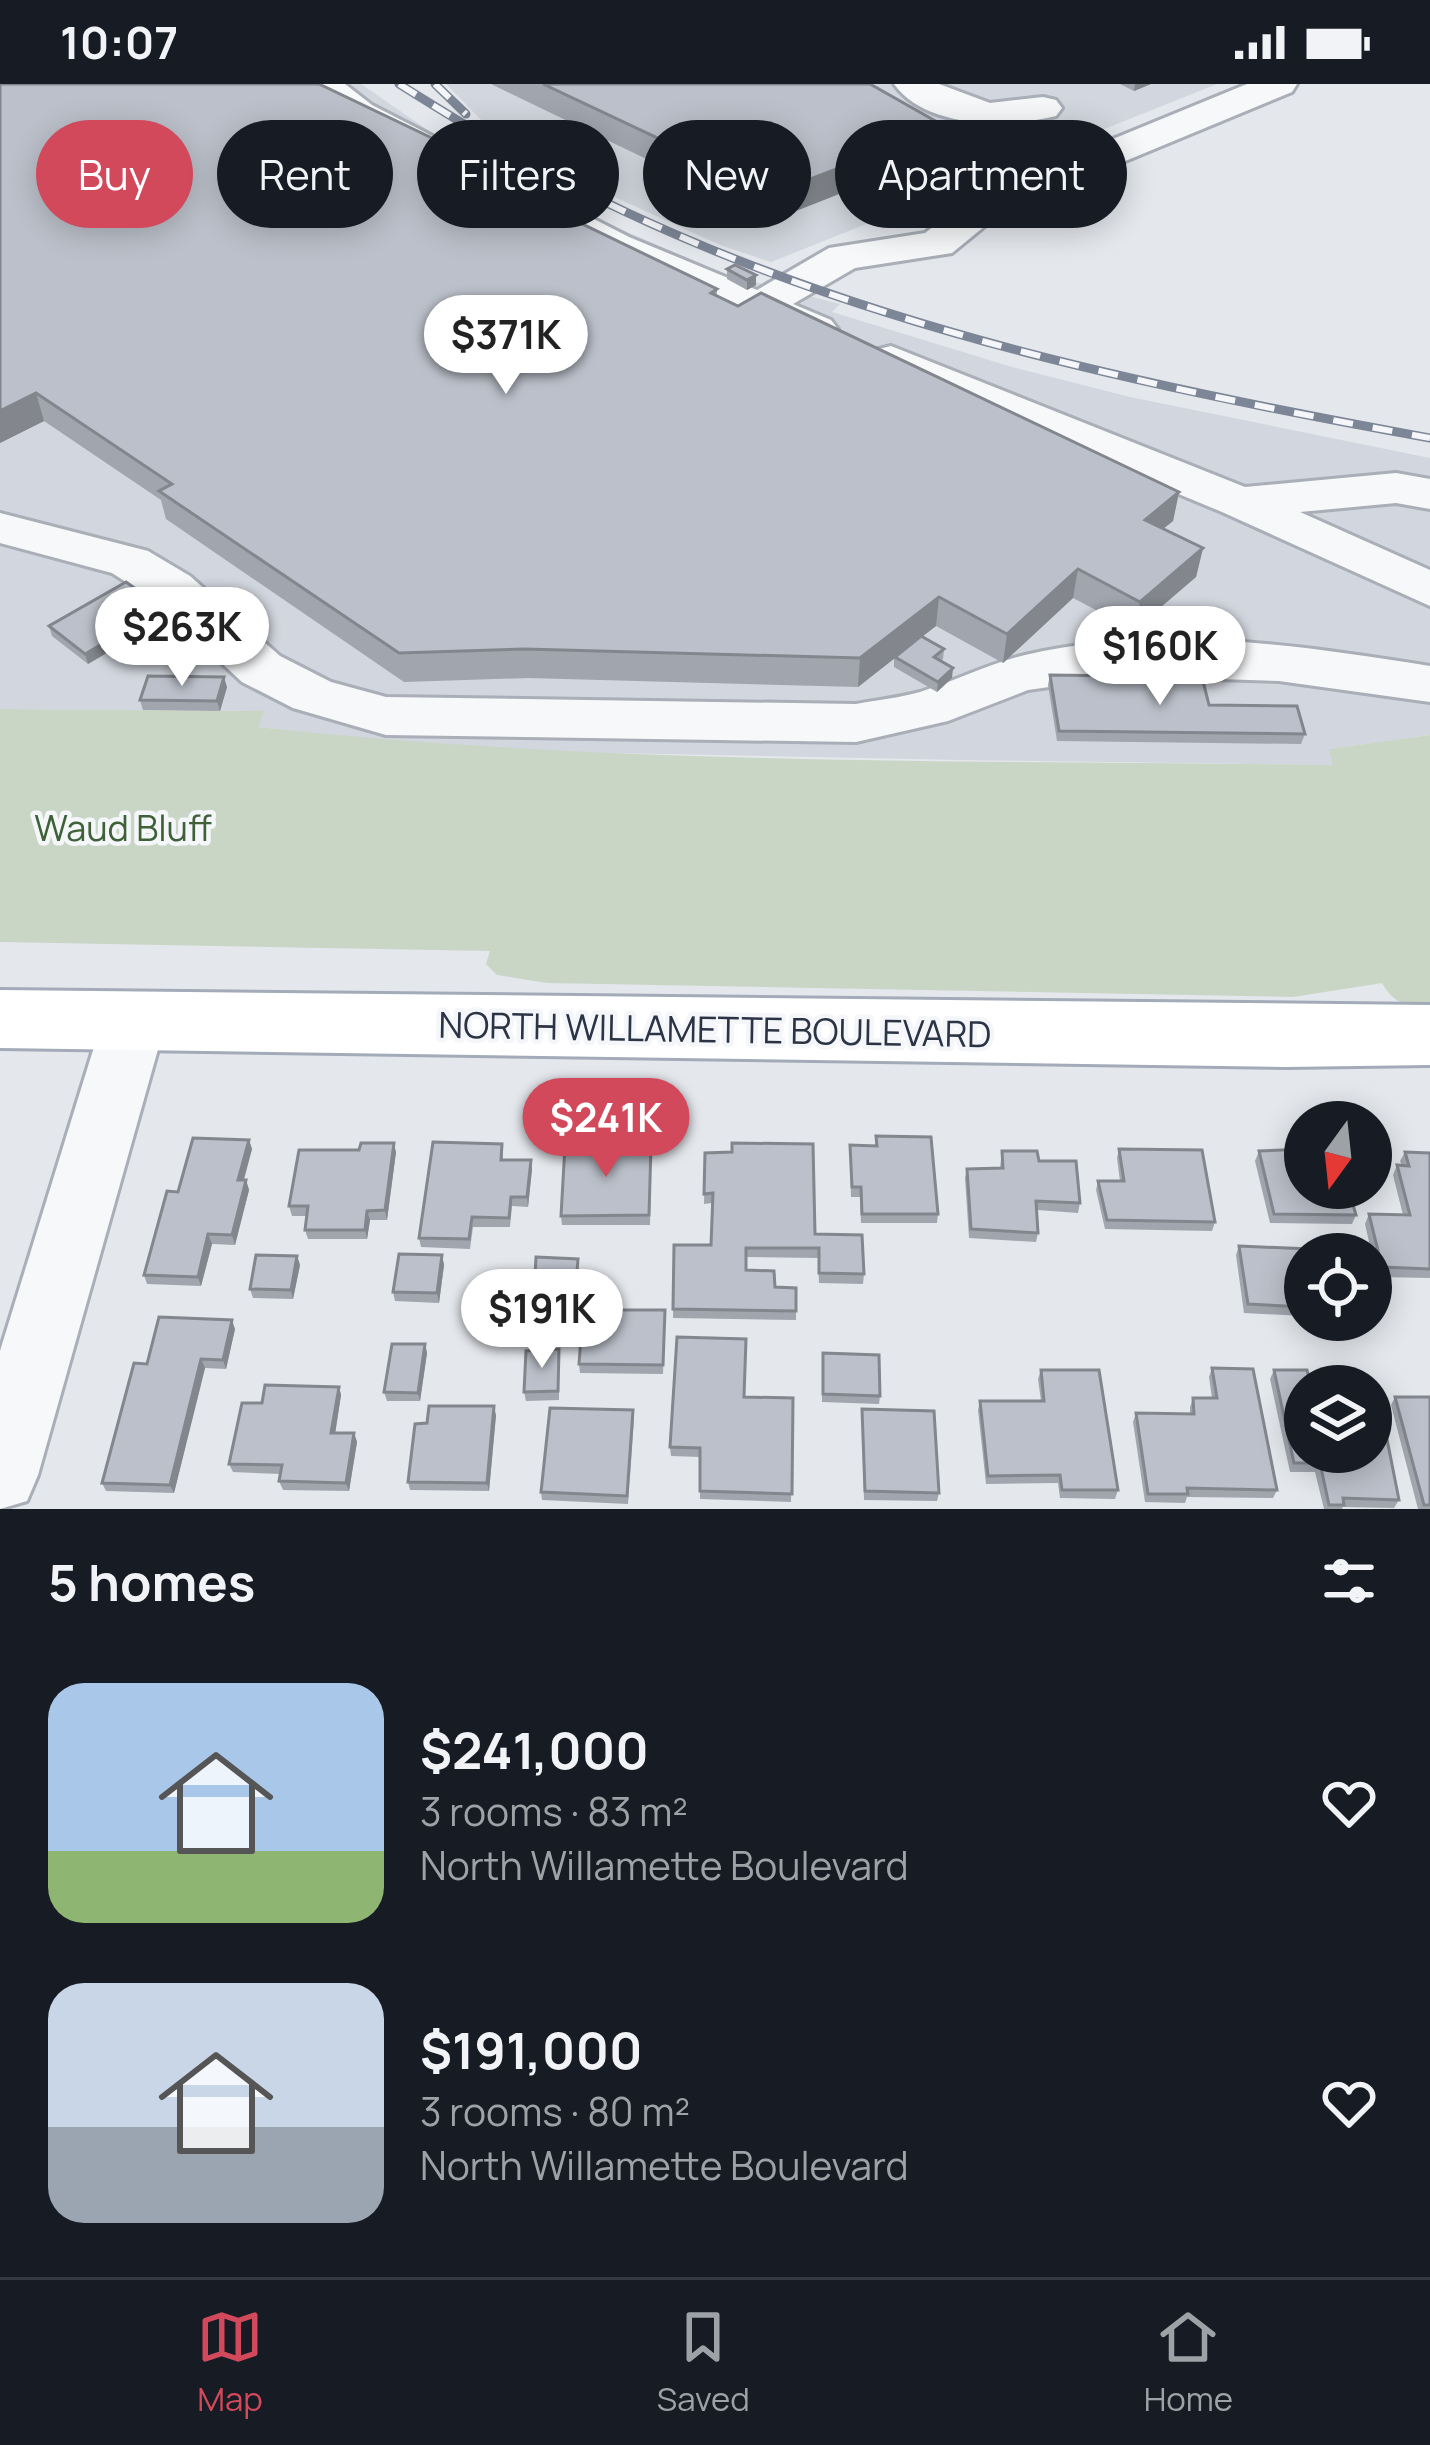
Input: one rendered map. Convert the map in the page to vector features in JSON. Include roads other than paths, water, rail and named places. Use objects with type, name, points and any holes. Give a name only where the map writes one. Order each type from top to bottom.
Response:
[{"type":"main road","name":"NORTH WILLAMETTE BOULEVARD","points":[[0,1019],[1286,1037],[1430,1034]]},
{"type":"street","points":[[322,84],[359,113],[572,220],[614,246],[1239,502],[1430,590]]},
{"type":"street","points":[[912,84],[961,111],[1016,115],[1031,96],[1072,120]]},
{"type":"street","points":[[1127,149],[1279,84]]},
{"type":"street","points":[[760,306],[844,257],[937,244],[957,228]]},
{"type":"street","points":[[1239,502],[1396,488],[1430,494]]},
{"type":"street","points":[[0,528],[130,562],[172,588],[261,669],[312,695],[386,716],[856,723],[928,709],[1024,674],[1097,663],[1180,659],[1269,658],[1430,684]]},
{"type":"street","points":[[0,1475],[134,1022]]},
{"type":"railway","points":[[399,84],[598,199],[724,255],[821,291],[921,323],[1123,376],[1430,438]]},
{"type":"railway","points":[[435,84],[466,114]]},
{"type":"park label","name":"Waud Bluff","points":[[123,827]]}]
